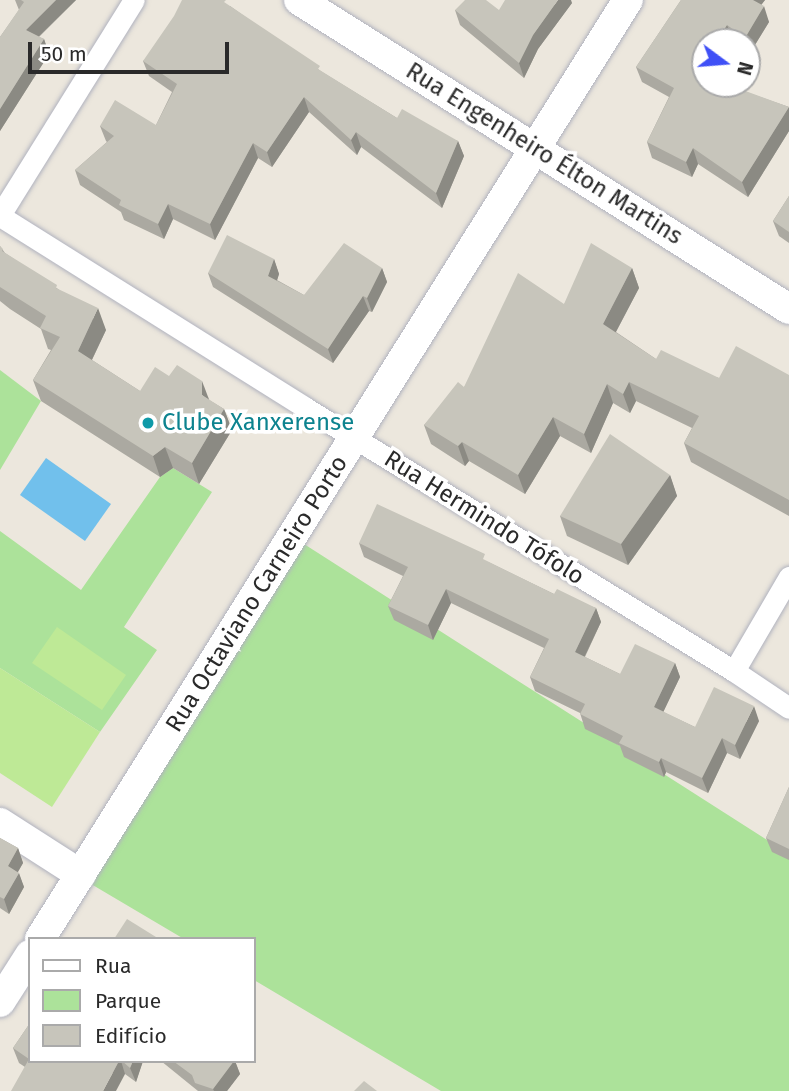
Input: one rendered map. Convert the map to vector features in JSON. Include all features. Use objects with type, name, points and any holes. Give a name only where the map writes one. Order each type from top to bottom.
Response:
[{"type":"street","points":[[0,216],[134,0]]},
{"type":"street","name":"Rua Engenheiro Élton Martins","points":[[299,0],[789,309]]},
{"type":"street","name":"Rua Octaviano Carneiro Porto","points":[[41,937],[355,438],[534,146],[628,0]]},
{"type":"street","name":"Rua Hermindo Tófolo","points":[[0,216],[734,671],[789,708]]},
{"type":"street","points":[[734,671],[789,577]]},
{"type":"street","points":[[0,823],[81,875]]},
{"type":"street","points":[[0,1002],[28,958]]},
{"type":"green space","points":[[0,370],[41,401],[0,470]]},
{"type":"green space","points":[[173,468],[212,492],[124,627],[157,650],[100,732],[0,668],[0,531],[81,590],[160,477]]},
{"type":"green space","points":[[304,544],[789,854],[789,1091],[441,1091],[256,981],[256,937],[181,937],[91,884]]},
{"type":"green space","points":[[57,627],[126,675],[102,710],[32,663]]},
{"type":"green space","points":[[0,668],[100,732],[52,807],[0,773]]},
{"type":"water","points":[[46,458],[111,504],[85,541],[20,495]]},
{"type":"building","points":[[21,0],[56,0],[26,30],[44,39],[0,109],[0,37],[24,2]]},
{"type":"building","points":[[182,0],[226,0],[224,2],[320,66],[318,69],[397,118],[402,109],[458,141],[436,193],[356,132],[351,140],[304,97],[267,152],[253,143],[210,224],[168,204],[158,224],[119,205],[121,200],[75,170],[114,136],[100,126],[115,100],[156,125],[177,84],[143,61]]},
{"type":"building","points":[[465,0],[486,0],[499,10],[505,0],[558,0],[533,35],[519,63],[455,10]]},
{"type":"building","points":[[681,0],[753,0],[764,6],[751,28],[731,28],[727,25],[725,28],[691,28],[691,98],[761,97],[789,107],[742,182],[693,148],[686,162],[647,142],[674,88],[636,67]]},
{"type":"building","points":[[789,196],[789,232],[773,221]]},
{"type":"building","points":[[227,235],[274,259],[268,276],[304,295],[344,243],[382,268],[367,298],[363,296],[328,349],[208,273]]},
{"type":"building","points":[[591,243],[632,268],[603,324],[656,359],[661,350],[719,378],[736,346],[789,375],[789,500],[684,443],[699,416],[629,382],[623,394],[607,384],[584,434],[553,417],[518,475],[462,442],[458,446],[424,425],[458,382],[464,387],[518,273],[564,304]]},
{"type":"building","points":[[0,246],[2,251],[57,285],[56,288],[98,308],[78,351],[140,391],[155,367],[169,376],[177,365],[202,381],[202,395],[224,409],[192,463],[165,447],[153,456],[33,380],[60,337],[40,328],[46,316],[0,287]]},
{"type":"building","points":[[610,434],[670,475],[621,544],[560,516]]},
{"type":"building","points":[[377,504],[485,554],[483,559],[554,594],[557,589],[596,608],[575,652],[620,674],[635,644],[675,663],[654,707],[695,727],[714,687],[754,706],[735,745],[722,738],[702,778],[661,758],[659,762],[619,743],[623,736],[580,714],[585,704],[530,677],[549,639],[446,589],[428,625],[388,606],[408,567],[359,543]]},
{"type":"building","points":[[789,787],[789,849],[766,838]]},
{"type":"building","points":[[0,838],[18,848],[8,866],[19,873],[4,899],[0,897]]},
{"type":"building","points":[[127,919],[156,937],[115,937]]},
{"type":"building","points":[[28,1026],[28,1058],[13,1048]]},
{"type":"building","points":[[28,1061],[28,1063],[118,1063],[103,1091],[11,1091]]},
{"type":"building","points":[[176,1063],[232,1063],[213,1089],[195,1083],[192,1075]]},
{"type":"building","points":[[364,1081],[377,1091],[354,1091]]},
{"type":"place","name":"Clube Xanxerense","points":[[148,423]]}]
